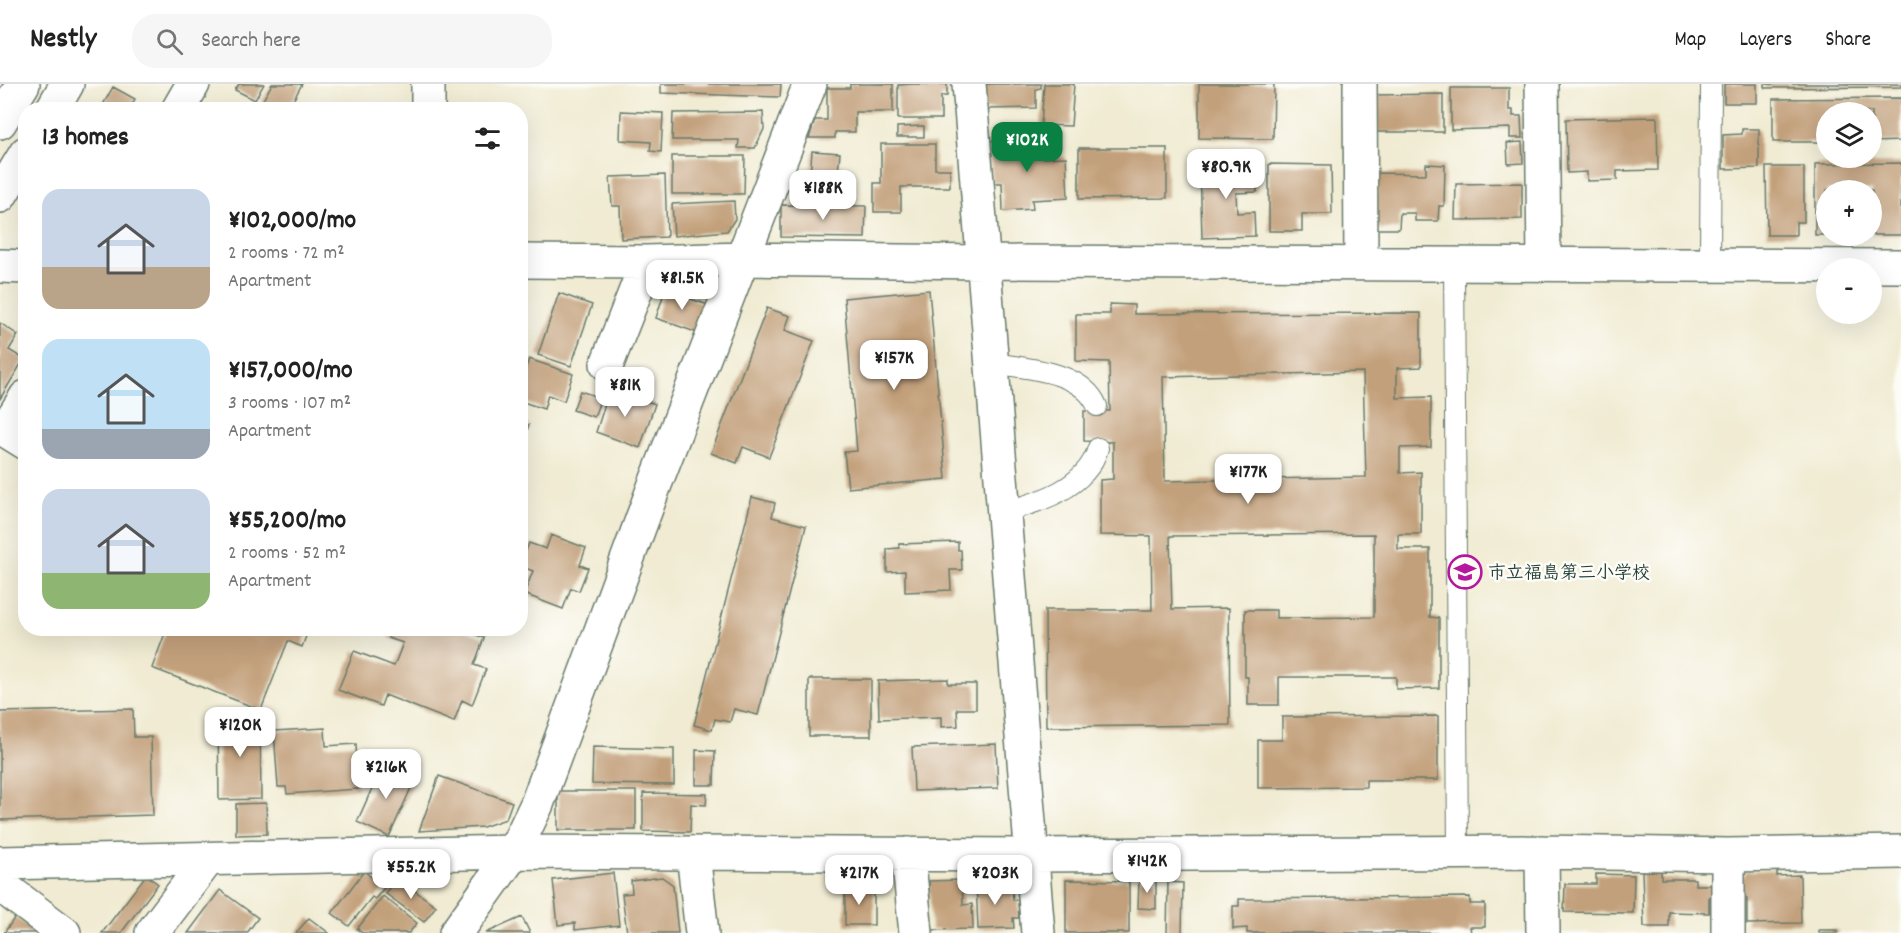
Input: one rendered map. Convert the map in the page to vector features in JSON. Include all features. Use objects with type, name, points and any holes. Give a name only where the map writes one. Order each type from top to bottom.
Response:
[{"type":"street","points":[[0,122],[23,84]]},
{"type":"street","points":[[57,102],[67,84]]},
{"type":"street","points":[[183,102],[193,84]]},
{"type":"street","points":[[428,84],[428,102]]},
{"type":"street","points":[[456,933],[514,852],[537,804],[741,259],[810,84]]},
{"type":"street","points":[[969,84],[1038,933]]},
{"type":"street","points":[[1360,84],[1361,263]]},
{"type":"street","points":[[1542,84],[1544,263]]},
{"type":"street","points":[[0,196],[18,166]]},
{"type":"street","points":[[528,261],[647,262],[741,259],[1901,266]]},
{"type":"street","points":[[607,364],[647,262]]},
{"type":"street","points":[[0,266],[18,267]]},
{"type":"street","points":[[18,410],[5,430],[18,438]]},
{"type":"street","points":[[6,876],[208,859],[514,852],[1031,855],[1542,852],[1728,855],[1901,852]]},
{"type":"street","points":[[1542,852],[1543,933]]},
{"type":"street","points":[[693,853],[702,933]]},
{"type":"street","points":[[908,854],[916,933]]},
{"type":"street","points":[[1728,855],[1728,933]]},
{"type":"street","points":[[152,933],[208,859]]},
{"type":"street","points":[[6,876],[64,933]]},
{"type":"lane","points":[[1710,265],[1712,84]]},
{"type":"lane","points":[[1454,263],[1458,853]]},
{"type":"lane","points":[[991,363],[1053,372],[1083,389],[1097,406]]},
{"type":"lane","points":[[1003,512],[1043,502],[1095,461],[1098,448]]},
{"type":"building","points":[[239,84],[264,84],[255,100],[235,90]]},
{"type":"building","points":[[272,84],[302,84],[292,102],[262,102]]},
{"type":"building","points":[[661,84],[781,84],[780,97],[661,93]]},
{"type":"building","points":[[850,84],[893,84],[893,112],[855,112],[855,132],[835,132],[835,138],[809,138],[815,120],[827,120],[827,88],[850,88]]},
{"type":"building","points":[[947,84],[947,96],[941,96],[941,119],[898,119],[898,85]]},
{"type":"building","points":[[1041,84],[1041,88],[1036,89],[1036,108],[984,109],[983,85]]},
{"type":"building","points":[[1044,84],[1074,84],[1071,126],[1041,125]]},
{"type":"building","points":[[1199,84],[1274,84],[1273,139],[1199,138]]},
{"type":"building","points":[[1724,84],[1757,84],[1757,103],[1724,103]]},
{"type":"building","points":[[1765,84],[1901,84],[1901,87],[1765,88]]},
{"type":"building","points":[[113,87],[135,99],[133,102],[105,102]]},
{"type":"building","points":[[1451,88],[1509,88],[1509,110],[1513,110],[1513,116],[1521,116],[1522,138],[1510,138],[1510,128],[1451,130]]},
{"type":"building","points":[[1443,94],[1443,132],[1377,132],[1376,95]]},
{"type":"building","points":[[1901,98],[1901,141],[1882,142],[1882,102],[1816,102],[1816,142],[1773,142],[1773,99]]},
{"type":"building","points":[[621,111],[663,113],[661,152],[650,151],[651,142],[620,140]]},
{"type":"building","points":[[763,112],[764,129],[755,148],[738,148],[739,140],[672,140],[673,113]]},
{"type":"building","points":[[1657,117],[1658,170],[1617,171],[1617,180],[1587,181],[1587,172],[1567,173],[1566,119]]},
{"type":"building","points":[[924,126],[924,137],[897,137],[897,127]]},
{"type":"building","points":[[1742,129],[1759,129],[1759,168],[1723,169],[1723,135],[1742,134]]},
{"type":"building","points":[[1042,138],[1043,158],[1066,157],[1068,198],[1032,200],[1033,209],[1003,211],[1002,183],[993,183],[988,141]]},
{"type":"building","points":[[1522,142],[1523,163],[1508,164],[1507,143]]},
{"type":"building","points":[[881,144],[935,144],[935,169],[950,169],[950,187],[901,187],[901,212],[874,212],[874,183],[881,183]]},
{"type":"building","points":[[1079,148],[1167,148],[1167,198],[1079,199]]},
{"type":"building","points":[[812,151],[840,153],[836,191],[809,188]]},
{"type":"building","points":[[672,156],[745,156],[744,194],[672,194]]},
{"type":"building","points":[[1882,163],[1901,163],[1901,235],[1882,235],[1882,180],[1816,180],[1815,235],[1815,164],[1816,168],[1882,168]]},
{"type":"building","points":[[1269,164],[1331,165],[1332,214],[1302,214],[1302,231],[1269,231]]},
{"type":"building","points":[[1426,164],[1445,165],[1444,206],[1439,206],[1438,221],[1415,221],[1415,213],[1400,213],[1399,229],[1375,229],[1377,173],[1426,174]]},
{"type":"building","points":[[1257,165],[1257,192],[1236,193],[1237,213],[1254,212],[1255,236],[1202,238],[1200,166]]},
{"type":"building","points":[[1766,167],[1804,167],[1804,222],[1796,222],[1796,235],[1767,235]]},
{"type":"building","points":[[665,175],[667,237],[621,239],[620,206],[612,206],[610,177]]},
{"type":"building","points":[[1522,183],[1522,219],[1455,220],[1456,184]]},
{"type":"building","points":[[734,201],[735,219],[727,231],[674,236],[672,204]]},
{"type":"building","points":[[781,205],[866,206],[865,238],[781,237]]},
{"type":"building","points":[[665,290],[708,305],[698,333],[656,318]]},
{"type":"building","points":[[929,290],[946,479],[848,488],[844,452],[857,451],[844,298]]},
{"type":"building","points":[[559,293],[592,305],[571,366],[538,355]]},
{"type":"building","points":[[1110,304],[1134,305],[1134,314],[1421,313],[1421,367],[1397,368],[1397,398],[1431,397],[1431,447],[1400,448],[1400,473],[1421,472],[1421,534],[1398,534],[1398,549],[1430,549],[1430,617],[1439,618],[1439,688],[1396,689],[1396,677],[1279,677],[1279,705],[1248,705],[1248,677],[1245,677],[1245,610],[1276,610],[1276,618],[1374,617],[1374,534],[1170,536],[1172,609],[1229,608],[1230,725],[1046,727],[1045,610],[1152,610],[1151,536],[1100,535],[1100,480],[1113,479],[1113,442],[1084,441],[1084,411],[1110,411],[1109,362],[1076,361],[1076,314],[1110,314]],"holes":[[[1363,372],[1366,477],[1165,481],[1163,377]]]},
{"type":"building","points":[[767,308],[790,316],[785,330],[814,341],[769,457],[743,447],[737,463],[711,453]]},
{"type":"building","points":[[0,323],[18,335],[9,350],[18,355],[18,369],[0,399]]},
{"type":"building","points":[[529,359],[573,374],[564,401],[548,395],[544,409],[528,404]]},
{"type":"building","points":[[610,389],[655,404],[640,448],[596,432]]},
{"type":"building","points":[[580,391],[601,398],[594,417],[573,410]]},
{"type":"building","points":[[752,497],[775,503],[772,517],[806,526],[758,715],[734,709],[730,722],[715,719],[712,730],[694,725]]},
{"type":"building","points":[[551,535],[586,548],[580,565],[588,568],[579,591],[571,588],[563,609],[528,596],[528,584],[533,571],[528,569],[528,546],[529,543],[546,549]]},
{"type":"building","points":[[958,542],[958,550],[961,550],[962,570],[950,570],[951,590],[905,592],[905,571],[887,572],[887,549],[899,548],[899,544]]},
{"type":"building","points":[[164,636],[306,636],[302,647],[288,641],[261,710],[152,668]]},
{"type":"building","points":[[389,636],[479,636],[484,638],[474,665],[486,669],[472,705],[462,700],[454,722],[385,695],[381,706],[338,690],[354,651],[394,666],[403,643],[388,638]]},
{"type":"building","points":[[809,679],[871,679],[871,736],[809,736]]},
{"type":"building","points":[[948,679],[948,684],[976,684],[976,709],[957,709],[958,726],[941,727],[941,717],[879,719],[878,681]]},
{"type":"building","points":[[133,709],[134,737],[151,737],[153,815],[0,820],[0,712]]},
{"type":"building","points":[[260,715],[261,799],[219,800],[218,716]]},
{"type":"building","points":[[1438,716],[1438,780],[1366,780],[1366,787],[1258,788],[1258,740],[1282,740],[1282,717]]},
{"type":"building","points":[[325,728],[326,746],[356,744],[358,789],[287,794],[286,787],[278,787],[274,731]]},
{"type":"building","points":[[996,744],[998,788],[914,791],[912,747]]},
{"type":"building","points":[[593,747],[674,749],[674,785],[592,784]]},
{"type":"building","points":[[696,750],[715,751],[714,785],[696,785]]},
{"type":"building","points":[[383,764],[415,779],[389,837],[357,822]]},
{"type":"building","points":[[439,776],[512,802],[506,819],[483,827],[419,831]]},
{"type":"building","points":[[558,791],[636,791],[636,830],[558,830]]},
{"type":"building","points":[[643,793],[707,794],[706,805],[691,804],[690,832],[643,831]]},
{"type":"building","points":[[266,803],[267,834],[236,835],[236,804]]},
{"type":"building","points":[[1777,870],[1777,876],[1800,875],[1801,923],[1747,924],[1747,898],[1738,898],[1738,884],[1747,871]]},
{"type":"building","points":[[364,871],[384,888],[375,899],[372,897],[349,926],[332,913]]},
{"type":"building","points":[[1642,871],[1661,871],[1661,879],[1695,879],[1695,885],[1714,885],[1714,897],[1709,897],[1709,913],[1669,912],[1669,927],[1644,927]]},
{"type":"building","points":[[613,873],[619,925],[575,930],[575,923],[558,925],[553,880]]},
{"type":"building","points":[[1596,874],[1634,875],[1633,913],[1564,912],[1565,884],[1596,884]]},
{"type":"building","points":[[146,875],[158,884],[121,933],[102,933]]},
{"type":"building","points":[[662,877],[673,885],[678,933],[627,933],[622,894],[632,893],[631,881]]},
{"type":"building","points":[[397,878],[436,906],[424,922],[385,893]]},
{"type":"building","points":[[1139,879],[1156,879],[1156,909],[1138,908]]},
{"type":"building","points":[[962,880],[963,905],[972,904],[973,929],[931,930],[929,881]]},
{"type":"building","points":[[1066,880],[1129,881],[1129,933],[1066,933]]},
{"type":"building","points":[[976,881],[1002,881],[1003,890],[1012,890],[1013,900],[1018,900],[1019,918],[1013,918],[1014,928],[978,929]]},
{"type":"building","points":[[1168,882],[1183,883],[1182,933],[1167,933]]},
{"type":"building","points":[[845,887],[874,887],[874,925],[845,925]]},
{"type":"building","points":[[220,890],[258,918],[247,933],[188,933]]},
{"type":"building","points":[[383,896],[417,923],[409,933],[362,933],[357,929]]},
{"type":"building","points":[[1470,897],[1470,904],[1485,904],[1485,927],[1470,927],[1471,933],[1247,933],[1247,928],[1233,929],[1233,906],[1239,906],[1239,899]]},
{"type":"building","points":[[15,917],[37,933],[4,933]]},
{"type":"building","points":[[522,917],[530,933],[486,933]]},
{"type":"building","points":[[309,918],[329,933],[296,933]]},
{"type":"building","points":[[1819,930],[1838,930],[1838,933],[1819,933]]},
{"type":"place","name":"市立福島第三小学校","points":[[1465,572]]}]
